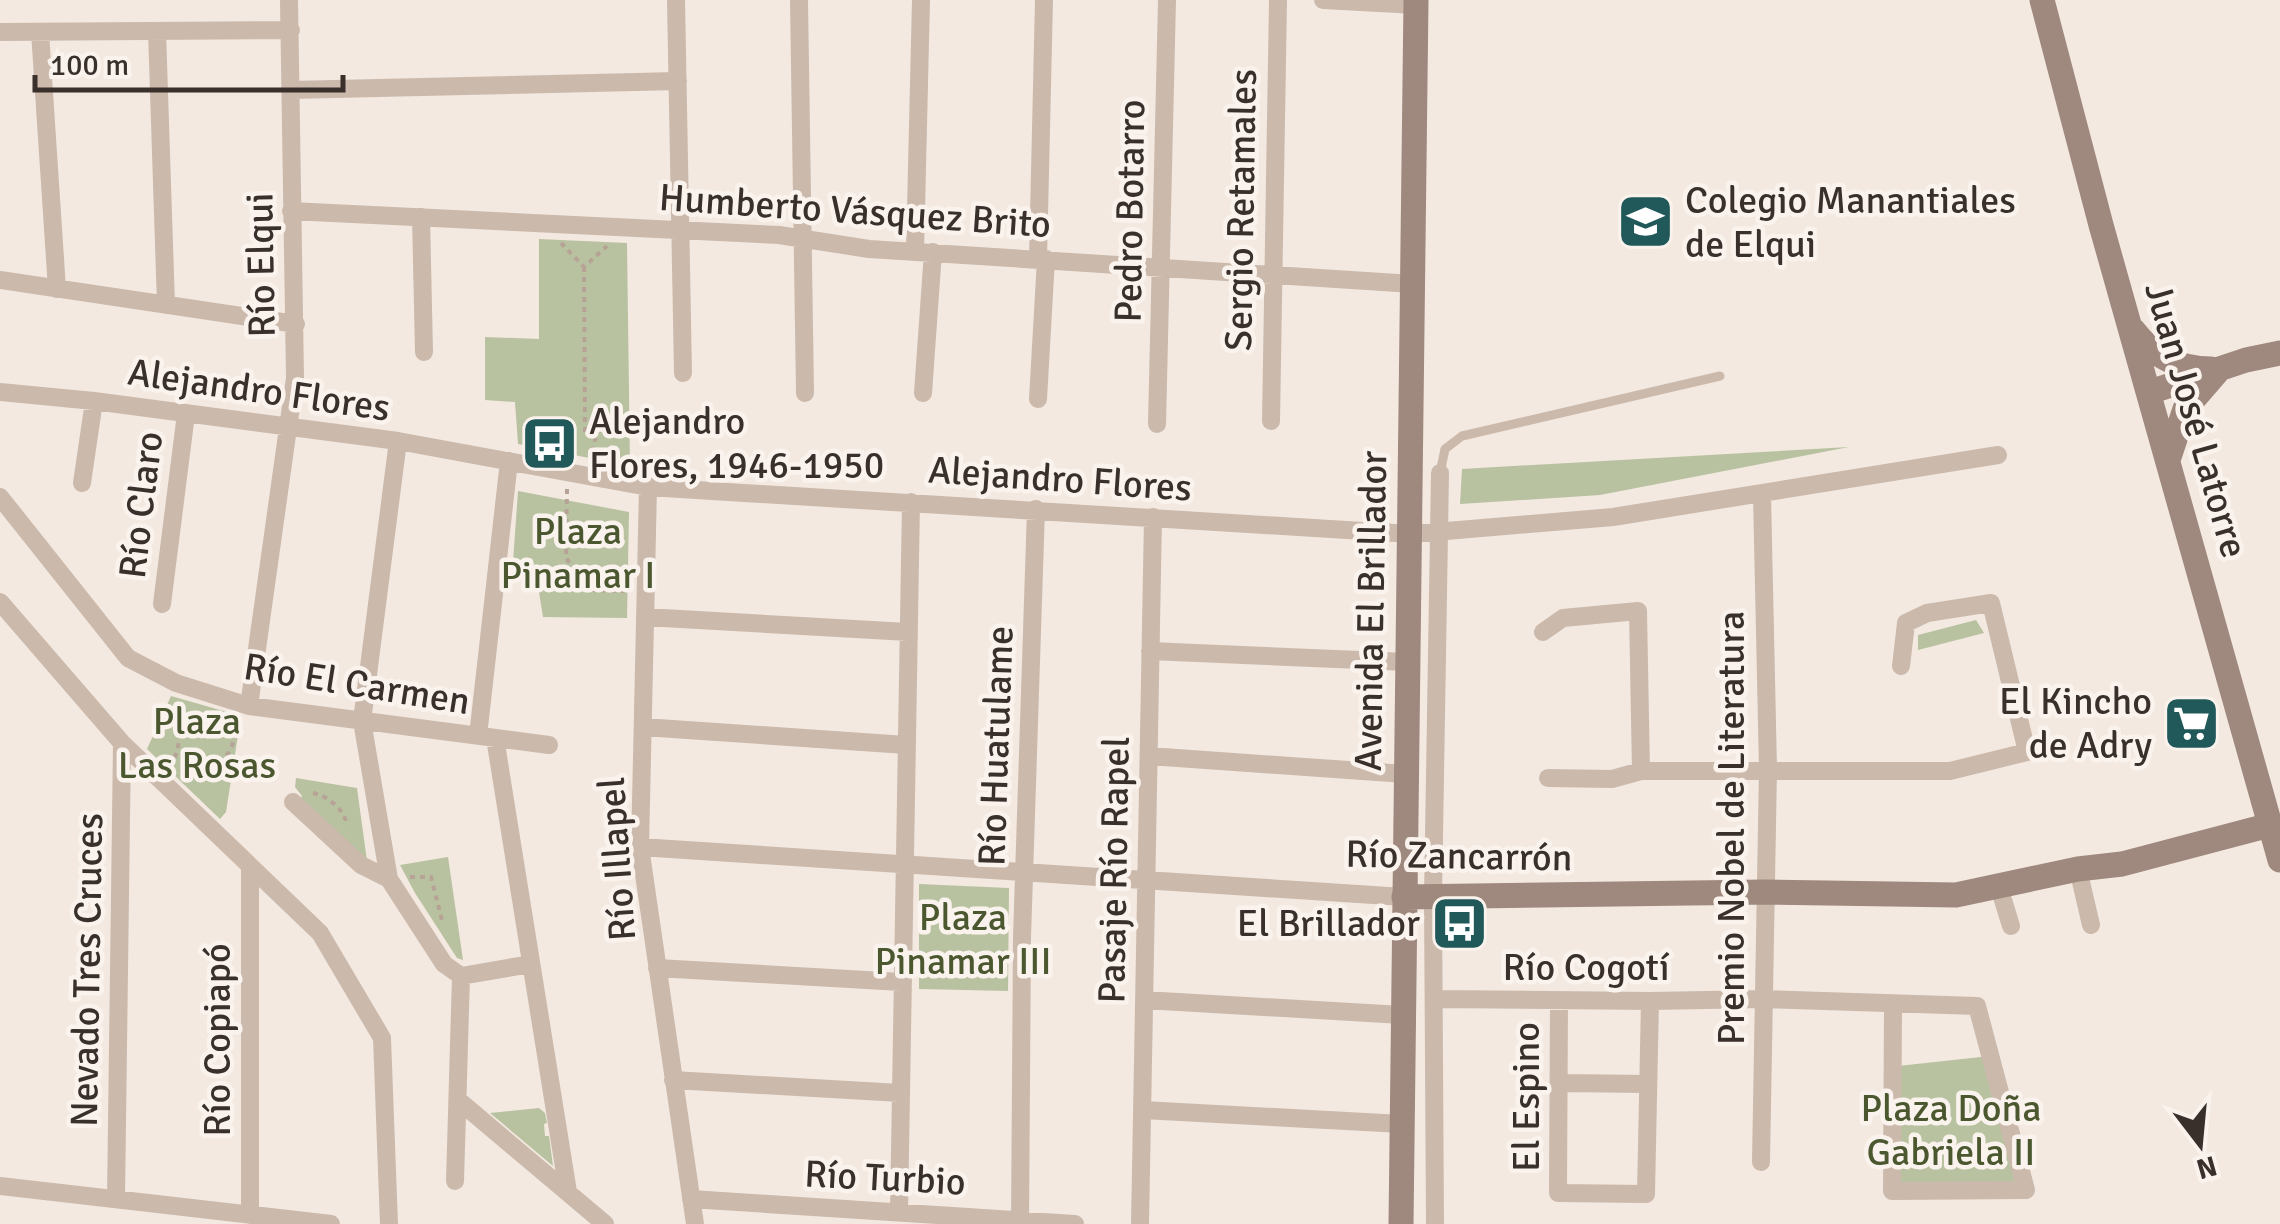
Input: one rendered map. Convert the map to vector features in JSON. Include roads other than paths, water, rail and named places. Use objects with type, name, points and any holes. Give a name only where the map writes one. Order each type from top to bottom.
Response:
[{"type":"street","name":"Río Elqui","points":[[249,706],[295,378],[289,0]]},
{"type":"street","points":[[676,0],[682,373]]},
{"type":"street","points":[[799,0],[805,393]]},
{"type":"street","points":[[921,0],[923,393]]},
{"type":"street","points":[[1038,399],[1044,0]]},
{"type":"street","name":"Pedro Botarro","points":[[1158,424],[1168,0]]},
{"type":"street","name":"Sergio Retamales","points":[[1270,421],[1278,0]]},
{"type":"street","points":[[1323,0],[1416,2]]},
{"type":"street","name":"Juan José Latorre","points":[[2042,0],[2280,860]]},
{"type":"street","name":"Avenida El Brillador","points":[[1401,1224],[1416,2]]},
{"type":"street","points":[[0,32],[290,30]]},
{"type":"street","points":[[157,31],[166,305]]},
{"type":"street","points":[[40,32],[57,289]]},
{"type":"street","points":[[290,90],[678,81]]},
{"type":"street","name":"Humberto Vásquez Brito","points":[[291,211],[801,236],[869,250],[1413,284]]},
{"type":"street","points":[[421,217],[424,352]]},
{"type":"street","points":[[0,280],[296,324]]},
{"type":"street","points":[[2130,324],[2147,346],[2170,362],[2194,369],[2221,368]]},
{"type":"street","points":[[2150,392],[2221,368],[2280,354]]},
{"type":"street","points":[[2168,459],[2185,409],[2221,368]]},
{"type":"street","name":"Alejandro Flores","points":[[0,392],[398,441],[648,487],[1410,534],[1586,520],[1998,455]]},
{"type":"street","points":[[82,482],[94,401]]},
{"type":"street","name":"Río Claro","points":[[162,604],[186,414]]},
{"type":"street","points":[[398,441],[362,720],[390,882],[444,964],[461,976],[531,964]]},
{"type":"street","points":[[509,461],[486,737],[531,964],[568,1192]]},
{"type":"street","name":"Avenida El Brillador","points":[[1434,1224],[1433,897],[1440,473]]},
{"type":"street","name":"Río Illapel","points":[[648,487],[640,847],[695,1224]]},
{"type":"street","name":"Premio Nobel de Literatura","points":[[1761,1162],[1768,769],[1762,495]]},
{"type":"street","name":"Río El Carmen","points":[[0,496],[128,658],[176,683],[249,706],[549,745]]},
{"type":"street","points":[[899,1211],[911,502]]},
{"type":"street","name":"Río Huatulame","points":[[1020,1221],[1024,871],[1036,510]]},
{"type":"street","name":"Pasaje Río Rapel","points":[[1140,1224],[1153,517]]},
{"type":"street","points":[[0,602],[122,742],[320,932],[382,1038],[389,1224]]},
{"type":"street","points":[[1548,778],[1612,779],[1640,770],[1950,772],[2027,752],[1991,602],[1927,614],[1906,623],[1900,666]]},
{"type":"street","points":[[1543,632],[1563,618],[1638,610],[1640,770]]},
{"type":"street","points":[[644,617],[908,632]]},
{"type":"street","points":[[1150,651],[1407,662]]},
{"type":"street","points":[[642,727],[906,745]]},
{"type":"street","name":"Nevado Tres Cruces","points":[[116,1199],[122,742]]},
{"type":"street","points":[[1149,756],[1405,774]]},
{"type":"street","points":[[293,802],[361,864],[390,882]]},
{"type":"street","name":"Río Zancarrón","points":[[640,847],[1404,897],[1765,892],[1936,896],[2122,864],[2270,825]]},
{"type":"street","name":"Río Copiapó","points":[[250,866],[250,1215]]},
{"type":"street","points":[[2078,869],[2092,926]]},
{"type":"street","points":[[2000,887],[2011,926]]},
{"type":"street","points":[[658,968],[901,982]]},
{"type":"street","points":[[455,1181],[461,976]]},
{"type":"street","name":"Río Cogotí","points":[[1434,998],[1763,999],[1977,1006],[2026,1190],[1892,1192],[1893,1004]]},
{"type":"street","points":[[1144,1000],[1402,1015]]},
{"type":"street","name":"El Espino","points":[[1559,1001],[1558,1193],[1646,1194],[1648,1084]]},
{"type":"street","points":[[1559,1083],[1648,1084],[1650,1001]]},
{"type":"street","points":[[673,1080],[900,1092]]},
{"type":"street","points":[[458,1100],[605,1224]]},
{"type":"street","points":[[1142,1110],[1402,1124]]},
{"type":"street","points":[[0,1186],[332,1224]]},
{"type":"street","name":"Río Turbio","points":[[691,1199],[1075,1224]]},
{"type":"lane","points":[[1440,473],[1445,449],[1462,436],[1720,376]]},
{"type":"place","name":"Colegio Manantiales de Elqui","points":[[1646,222]]},
{"type":"place","name":"Alejandro Flores, 1946-1950","points":[[550,443]]},
{"type":"place","name":"El Kincho de Adry","points":[[2191,723]]},
{"type":"place","name":"El Brillador","points":[[1459,923]]},
{"type":"park label","name":"Plaza Pinamar I","points":[[578,553]]},
{"type":"park label","name":"Plaza Las Rosas","points":[[197,743]]},
{"type":"park label","name":"Plaza Pinamar III","points":[[963,939]]},
{"type":"park label","name":"Plaza Doña Gabriela II","points":[[1951,1130]]}]
